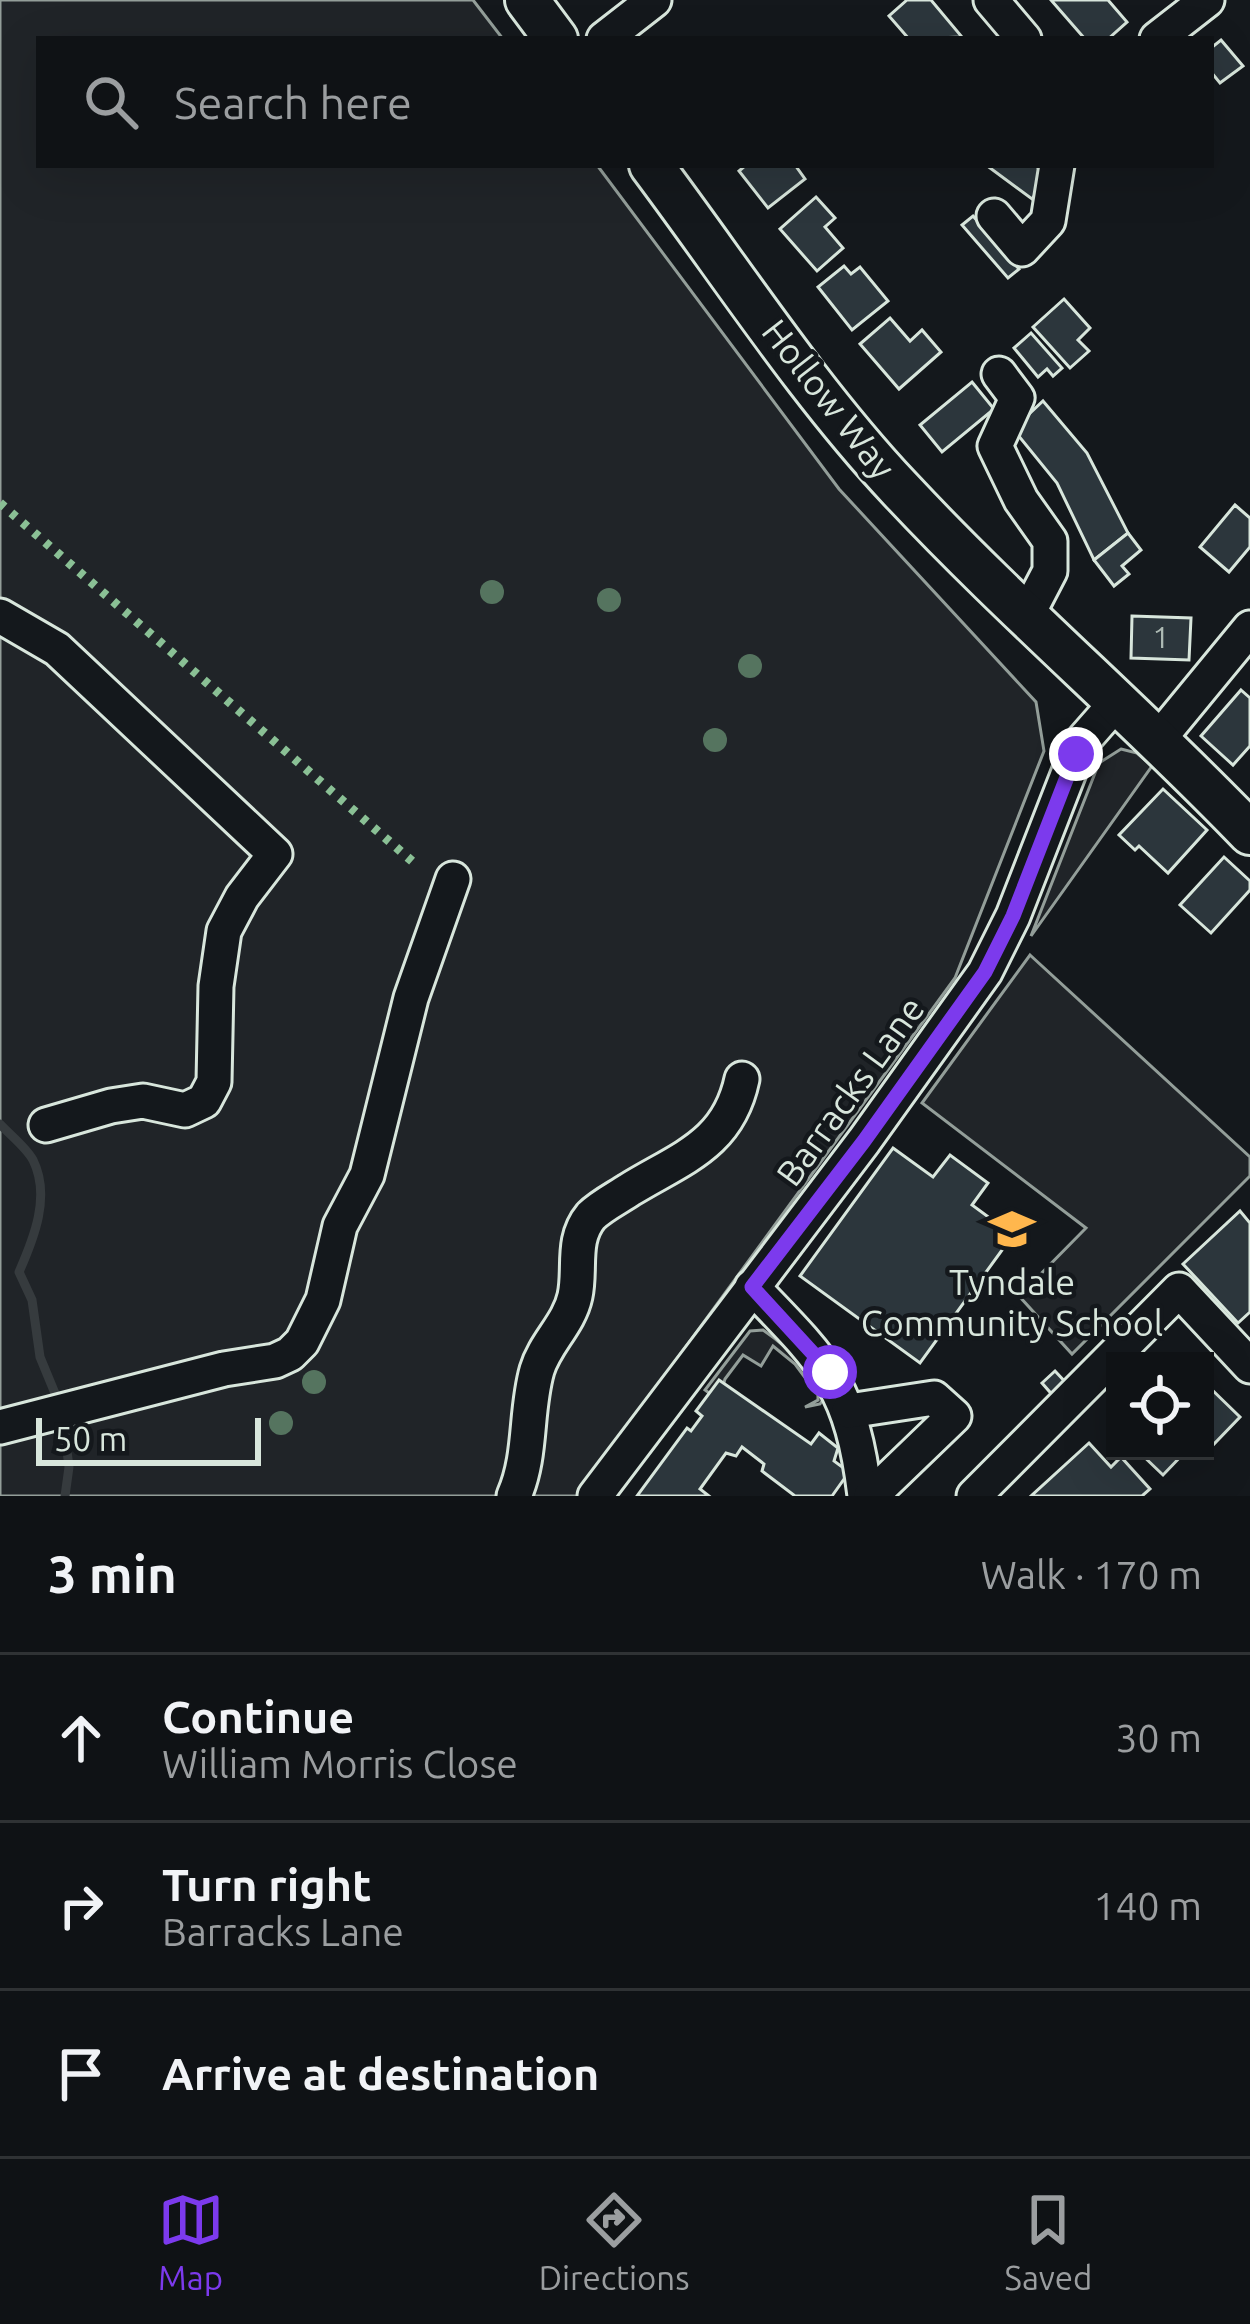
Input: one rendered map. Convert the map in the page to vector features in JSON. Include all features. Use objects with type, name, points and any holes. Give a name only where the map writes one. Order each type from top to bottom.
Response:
[{"type":"main road","points":[[527,0],[554,36]]},
{"type":"main road","name":"Hollow Way","points":[[653,168],[840,418],[897,486],[1025,619],[1250,833]]},
{"type":"street","points":[[608,36],[654,0]]},
{"type":"street","points":[[991,0],[1021,36]]},
{"type":"street","points":[[1161,36],[1207,0]]},
{"type":"street","points":[[994,215],[1022,249],[1048,221],[1057,168]]},
{"type":"street","points":[[999,374],[1017,398],[995,446],[1021,500],[1050,542],[1051,572],[1025,619]]},
{"type":"street","points":[[0,616],[58,649],[275,854],[242,897],[224,931],[216,986],[214,1082],[203,1101],[185,1110],[143,1101],[46,1125]]},
{"type":"street","points":[[1157,741],[1250,628]]},
{"type":"street","name":"Barracks Lane","points":[[595,1496],[864,1141],[985,972],[1013,916],[1080,744],[1116,703]]},
{"type":"street","points":[[16,1423],[224,1369],[274,1361],[302,1342],[323,1300],[340,1226],[367,1175],[411,998],[453,879]]},
{"type":"street","points":[[514,1496],[530,1435],[538,1363],[571,1310],[579,1238],[586,1225],[615,1199],[708,1144],[730,1116],[742,1079]]},
{"type":"street","points":[[752,1287],[830,1372],[849,1411],[868,1496]]},
{"type":"street","points":[[974,1496],[1179,1290],[1250,1366]]},
{"type":"street","points":[[849,1411],[934,1398],[954,1416],[868,1496]]},
{"type":"shaded area","points":[[0,0],[473,0],[501,36],[36,36],[36,168],[599,168],[839,489],[1036,702],[1044,751],[955,978],[577,1496],[0,1496]]},
{"type":"shaded area","points":[[1121,749],[1137,753],[1152,766],[1031,936],[1099,763]]},
{"type":"shaded area","points":[[1030,955],[1250,1157],[1250,1176],[1072,1354],[1019,1296],[1086,1228],[922,1103]]},
{"type":"shaded area","points":[[763,1330],[806,1369],[824,1398],[820,1404],[805,1407],[818,1400],[818,1395],[795,1364],[773,1346],[761,1366],[743,1355],[721,1392],[713,1396],[705,1390],[750,1331]]},
{"type":"building","points":[[907,0],[931,0],[961,36],[906,36],[889,16]]},
{"type":"building","points":[[1051,0],[1108,0],[1127,22],[1111,36],[1082,36]]},
{"type":"building","points":[[1221,40],[1243,66],[1220,83],[1214,76],[1214,46]]},
{"type":"building","points":[[797,168],[805,179],[768,208],[739,171]]},
{"type":"building","points":[[990,168],[1039,168],[1048,176],[1032,199]]},
{"type":"building","points":[[816,197],[835,218],[825,227],[843,248],[817,271],[780,229]]},
{"type":"building","points":[[973,216],[1019,269],[1008,278],[962,225]]},
{"type":"building","points":[[844,266],[851,274],[860,267],[888,301],[852,330],[818,287]]},
{"type":"building","points":[[1064,299],[1090,328],[1078,340],[1089,351],[1070,368],[1033,327]]},
{"type":"building","points":[[890,318],[910,341],[922,330],[941,352],[899,389],[860,344]]},
{"type":"building","points":[[1031,333],[1062,368],[1053,376],[1047,369],[1038,377],[1014,348]]},
{"type":"building","points":[[972,382],[994,409],[942,452],[920,425]]},
{"type":"building","points":[[1043,401],[1087,453],[1128,533],[1094,560],[1057,483],[1013,429]]},
{"type":"building","points":[[1235,505],[1250,518],[1250,547],[1229,572],[1200,547]]},
{"type":"building","points":[[1128,533],[1141,550],[1122,566],[1129,574],[1114,586],[1094,560]]},
{"type":"building","points":[[1132,616],[1191,618],[1189,660],[1131,658]]},
{"type":"building","points":[[1241,690],[1250,698],[1250,746],[1233,765],[1201,736]]},
{"type":"building","points":[[1163,789],[1207,830],[1168,873],[1119,835]]},
{"type":"building","points":[[1224,857],[1250,881],[1250,890],[1211,933],[1180,905]]},
{"type":"building","points":[[893,1148],[933,1177],[950,1155],[988,1183],[972,1205],[1013,1235],[920,1363],[800,1276]]},
{"type":"building","points":[[1240,1211],[1250,1223],[1250,1312],[1238,1323],[1183,1264]]},
{"type":"building","points":[[1055,1371],[1069,1386],[1056,1399],[1042,1383]]},
{"type":"building","points":[[719,1380],[811,1444],[819,1433],[838,1448],[834,1461],[849,1472],[832,1496],[795,1496],[762,1471],[764,1464],[742,1447],[736,1456],[726,1453],[700,1489],[709,1496],[637,1496],[687,1428],[691,1431],[702,1416],[696,1411]]},
{"type":"building","points":[[1214,1392],[1240,1417],[1214,1444]]},
{"type":"building","points":[[1089,1443],[1111,1467],[1124,1460],[1150,1489],[1142,1496],[1031,1496]]},
{"type":"building","points":[[1147,1460],[1177,1460],[1163,1475]]},
{"type":"waterway","points":[[0,1124],[30,1155],[41,1188],[38,1217],[19,1272],[32,1300],[40,1357],[59,1403]]},
{"type":"waterway","points":[[63,1419],[69,1467],[65,1496]]},
{"type":"hedge","points":[[0,503],[413,862]]},
{"type":"place","name":"Tyndale Community School","points":[[1012,1229]]},
{"type":"route","points":[[830,1372],[752,1287],[985,972],[1013,916],[1076,754]]}]
